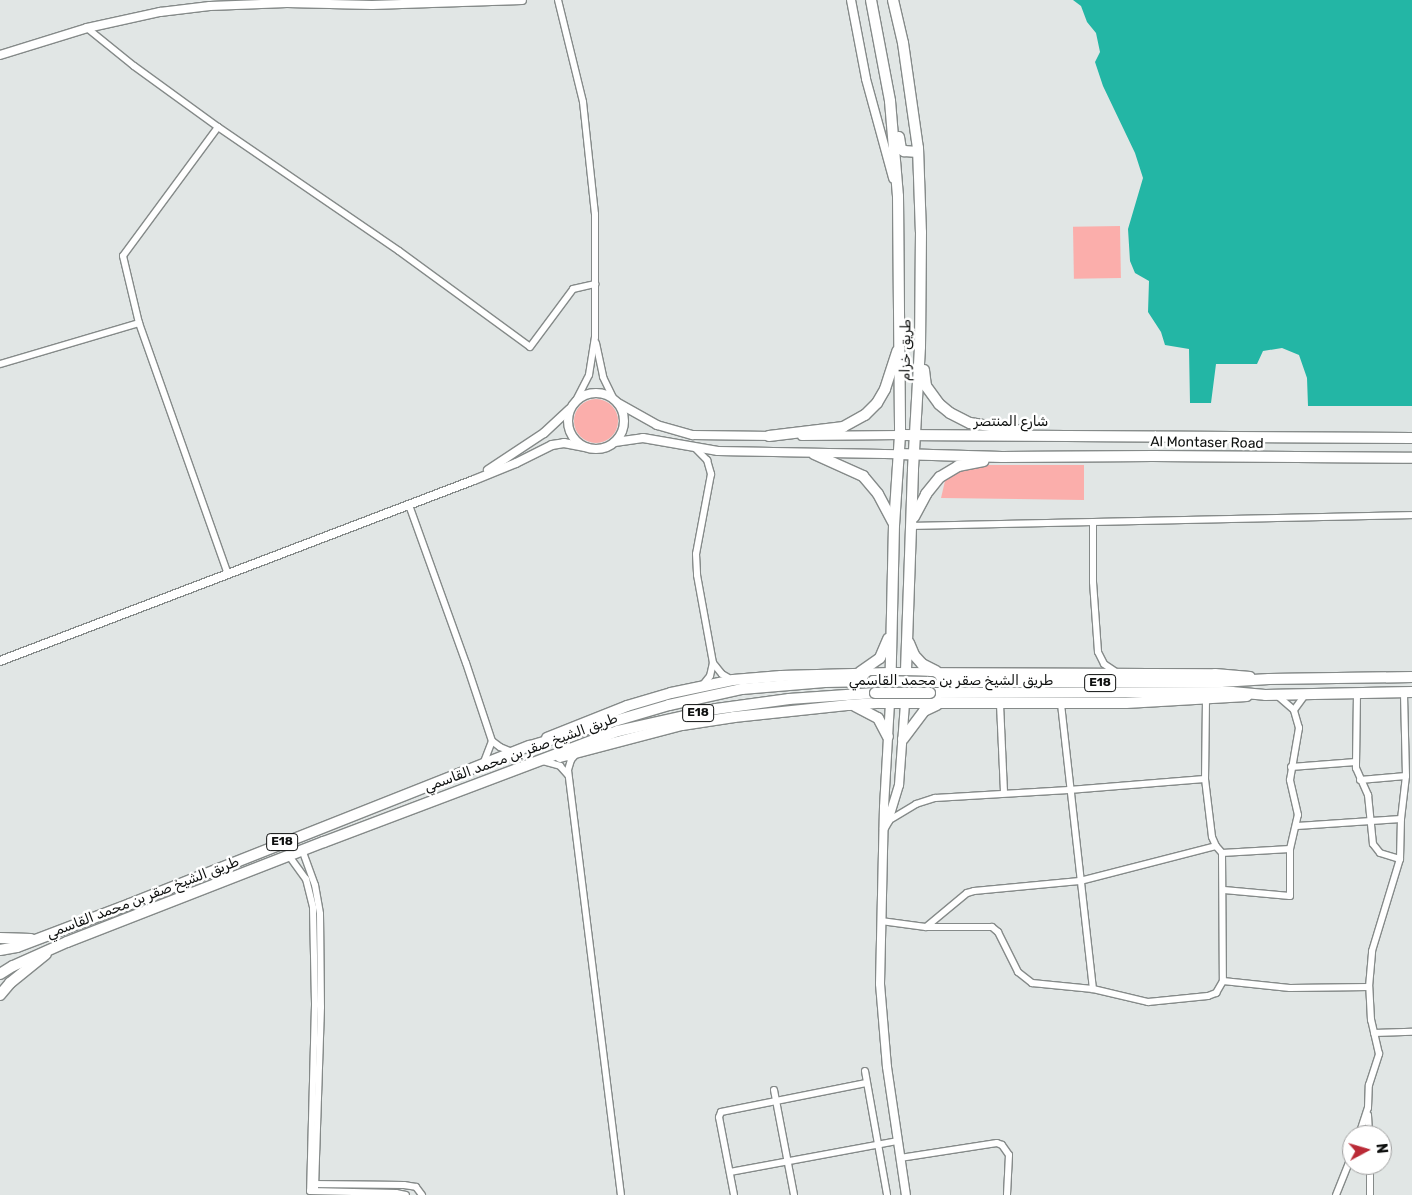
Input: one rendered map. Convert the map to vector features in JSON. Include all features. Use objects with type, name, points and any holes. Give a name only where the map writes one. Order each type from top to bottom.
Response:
[{"type":"main road","name":"طريق خزام","points":[[871,0],[890,101],[898,196],[900,436],[894,525],[890,702]]},
{"type":"main road","name":"طريق خزام","points":[[893,0],[910,90],[918,152],[921,232],[917,436],[905,703]]},
{"type":"main road","points":[[890,101],[897,114],[901,149],[907,152],[918,152]]},
{"type":"main road","points":[[769,436],[843,427],[865,415],[877,403],[885,389],[900,341]]},
{"type":"main road","points":[[920,347],[926,386],[939,404],[950,413],[970,423],[1059,436]]},
{"type":"main road","name":"شارع المنتصر","points":[[900,436],[1412,438]]},
{"type":"main road","points":[[814,454],[863,476],[878,494],[894,525]]},
{"type":"main road","points":[[898,454],[1002,457]]},
{"type":"main road","points":[[912,523],[926,494],[940,477],[958,466],[1002,457]]},
{"type":"main road","name":"Al Montaser Road","points":[[1002,457],[1412,458]]},
{"type":"main road","points":[[858,674],[880,658],[891,626]]},
{"type":"main road","points":[[908,633],[909,645],[917,659],[932,670],[944,673]]},
{"type":"main road","points":[[530,746],[566,729],[627,706],[733,680],[781,676],[890,672],[1215,674],[1269,679]]},
{"type":"main road","name":"طريق الشيخ صقر بن محمد القاسمي","points":[[0,974],[55,947],[529,764],[618,731],[670,718],[789,699],[931,688],[1412,677]]},
{"type":"main road","name":"طريق الشيخ صقر بن محمد القاسمي","points":[[0,950],[17,947],[530,746],[669,705],[734,691],[773,685],[874,681],[931,688],[1232,692],[1270,695],[1408,692]]},
{"type":"main road","points":[[529,764],[655,730],[734,717],[849,704],[890,702],[1061,704],[1270,695]]},
{"type":"main road","points":[[849,704],[871,712],[878,718],[888,737]]},
{"type":"main road","points":[[904,739],[924,711],[941,704]]},
{"type":"main road","points":[[0,938],[34,940]]},
{"type":"main road","points":[[0,995],[10,983],[55,947]]},
{"type":"street","points":[[331,3],[351,0]]},
{"type":"street","points":[[0,55],[87,28],[160,12],[210,6],[331,3],[372,5],[522,0]]},
{"type":"street","points":[[474,480],[544,433],[570,410],[589,375],[595,337],[595,214],[582,102],[558,0]]},
{"type":"street","points":[[851,0],[866,79],[898,196]]},
{"type":"street","points":[[87,28],[134,66],[218,127],[399,251],[530,347],[573,289],[595,284]]},
{"type":"street","points":[[218,127],[123,256],[139,323],[228,574]]},
{"type":"street","points":[[0,364],[139,323]]},
{"type":"street","points":[[595,337],[603,376],[624,417],[624,426],[615,442]]},
{"type":"street","points":[[575,402],[591,393],[600,393],[616,402]]},
{"type":"street","name":"شارع المنتصر","points":[[616,402],[657,426],[692,435],[900,436]]},
{"type":"street","points":[[570,410],[568,418],[571,435],[584,447]]},
{"type":"street","points":[[0,662],[474,480],[516,463],[552,445],[564,443],[600,449],[615,442],[643,438],[696,449],[814,454],[898,454]]},
{"type":"street","points":[[696,449],[707,460],[711,474],[700,528],[696,563],[713,663],[710,676],[700,687]]},
{"type":"street","points":[[408,505],[492,741],[504,750],[514,752]]},
{"type":"street","points":[[912,523],[1093,522],[1412,514]]},
{"type":"street","points":[[1093,522],[1098,652],[1108,668],[1121,674]]},
{"type":"street","points":[[713,663],[722,674],[733,680]]},
{"type":"street","points":[[1369,1125],[1369,1085],[1378,1054],[1369,987],[1373,942],[1400,859],[1401,819],[1409,797],[1406,776],[1409,747],[1408,692]]},
{"type":"street","points":[[1358,693],[1356,762],[1360,780],[1368,795],[1375,849],[1400,859]]},
{"type":"street","points":[[1294,710],[1306,694]]},
{"type":"street","points":[[1224,890],[1290,896],[1290,849],[1297,826],[1298,815],[1290,780],[1291,767],[1299,737],[1294,710],[1286,701],[1270,695]]},
{"type":"street","points":[[881,921],[926,927],[992,927],[998,932],[1018,972],[1024,979],[1032,983],[1093,989],[1155,1003],[1212,995],[1223,981],[1224,890],[1222,853],[1212,837],[1205,779],[1206,699]]},
{"type":"street","points":[[890,702],[880,984],[882,1022],[906,1195]]},
{"type":"street","points":[[886,824],[899,786],[904,739],[905,703]]},
{"type":"street","points":[[1000,704],[1004,793]]},
{"type":"street","points":[[1061,704],[1069,790],[1093,989]]},
{"type":"street","points":[[483,764],[492,741]]},
{"type":"street","points":[[578,752],[571,760],[569,776],[621,1195]]},
{"type":"street","points":[[542,761],[560,766],[569,776]]},
{"type":"street","points":[[1291,767],[1356,762]]},
{"type":"street","points":[[1360,780],[1406,776]]},
{"type":"street","points":[[886,824],[916,804],[928,799],[1205,779]]},
{"type":"street","points":[[1297,826],[1401,819]]},
{"type":"street","points":[[926,927],[967,893],[974,891],[1080,881],[1216,846]]},
{"type":"street","points":[[1222,853],[1290,849]]},
{"type":"street","points":[[304,855],[317,894],[320,924],[321,1007],[314,1186]]},
{"type":"street","points":[[292,860],[306,879],[313,908],[315,1005],[314,1186]]},
{"type":"street","points":[[1223,981],[1290,988],[1369,987]]},
{"type":"street","points":[[1374,1033],[1412,1032]]},
{"type":"street","points":[[865,1071],[887,1195]]},
{"type":"street","points":[[734,1195],[719,1117],[721,1112],[866,1083]]},
{"type":"street","points":[[774,1090],[794,1195]]},
{"type":"street","points":[[1362,1125],[1368,1108]]},
{"type":"street","points":[[730,1172],[898,1141]]},
{"type":"street","points":[[900,1158],[997,1143],[1009,1155],[1007,1195]]},
{"type":"street","points":[[1336,1195],[1344,1175]]},
{"type":"street","points":[[1370,1175],[1370,1195]]},
{"type":"street","points":[[314,1186],[404,1185],[416,1187],[422,1195]]},
{"type":"street","points":[[314,1186],[396,1192],[406,1195]]},
{"type":"shaded area","points":[[1073,0],[1412,0],[1412,406],[1308,406],[1307,378],[1299,355],[1282,348],[1263,351],[1257,364],[1216,364],[1211,403],[1190,403],[1189,349],[1165,345],[1161,332],[1148,312],[1149,281],[1135,273],[1130,261],[1128,229],[1143,178],[1135,153],[1103,86],[1095,62],[1100,52],[1096,33],[1087,22],[1081,6]]},
{"type":"shaded area","points":[[1120,226],[1121,278],[1074,279],[1073,227]]},
{"type":"shaded area","points":[[600,399],[612,405],[617,412],[617,430],[612,437],[605,442],[592,443],[584,440],[577,433],[574,417],[577,409],[584,402]]},
{"type":"shaded area","points":[[974,465],[1084,465],[1084,500],[941,498],[945,481],[957,470]]}]
